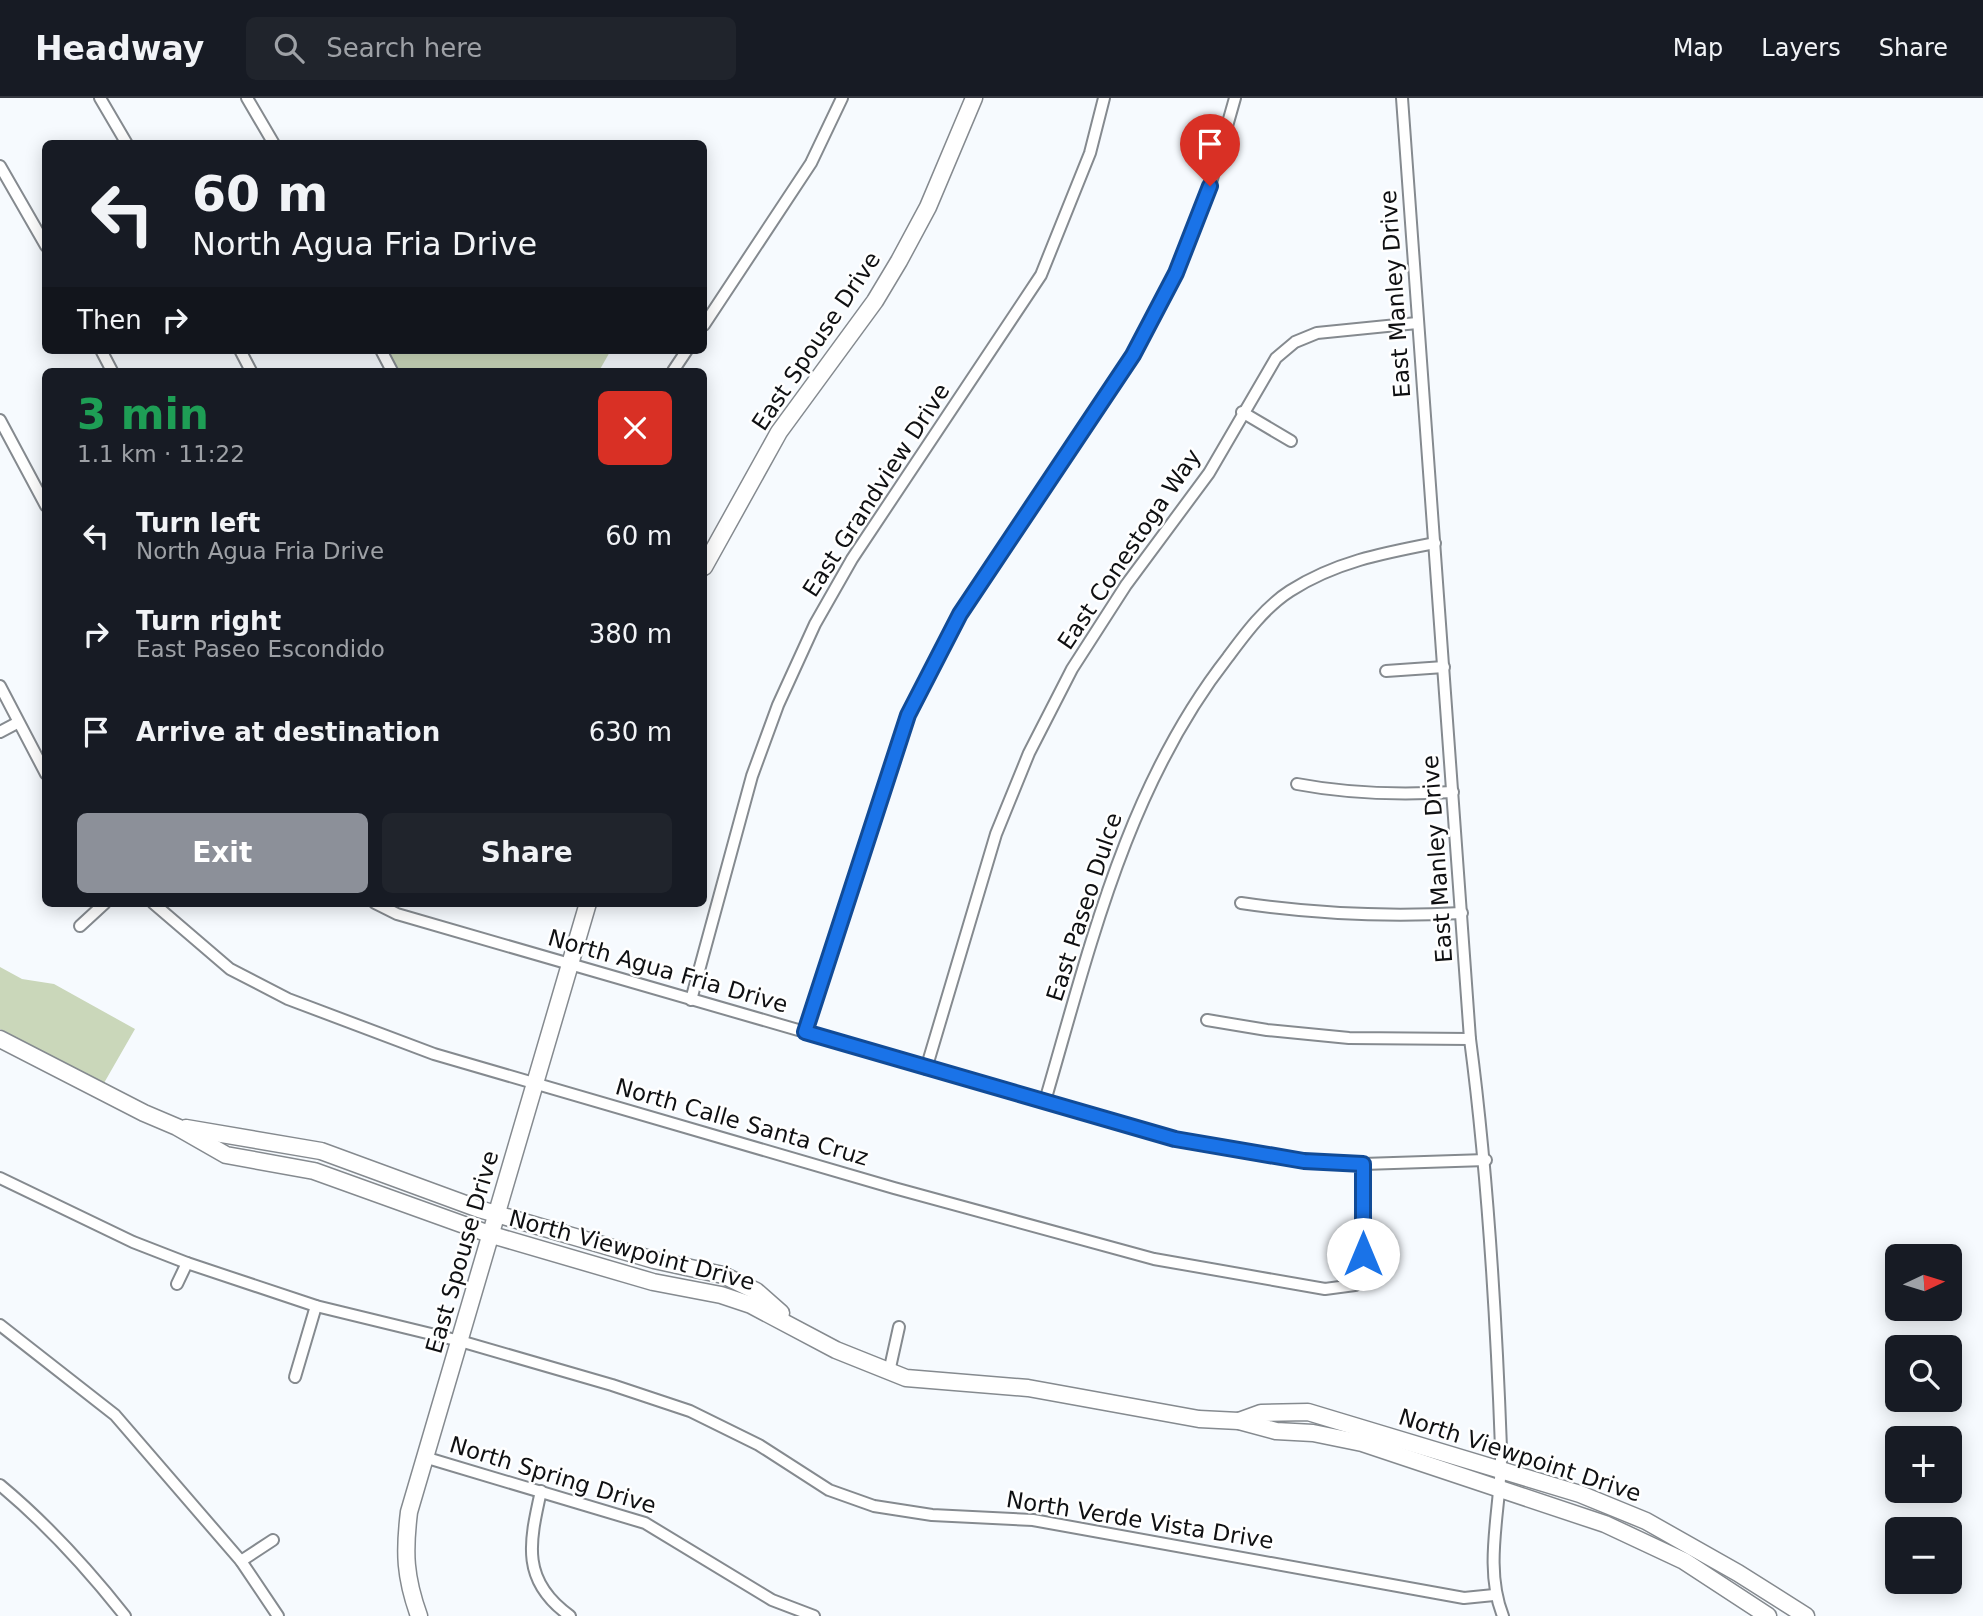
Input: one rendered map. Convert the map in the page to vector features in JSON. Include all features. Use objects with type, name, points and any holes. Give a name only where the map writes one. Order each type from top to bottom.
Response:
[{"type":"main road","name":"East Spouse Drive","points":[[707,562],[779,432],[875,301],[899,261],[939,184],[974,98]]},
{"type":"main road","name":"East Spouse Drive","points":[[419,1616],[408,1586],[404,1550],[409,1512],[587,907]]},
{"type":"main road","name":"North Viewpoint Drive","points":[[0,1039],[144,1113],[177,1126],[226,1155],[314,1171],[492,1235],[653,1282],[720,1295],[751,1305],[796,1326],[836,1350],[889,1372],[928,1380],[1015,1386],[1199,1419],[1239,1421],[1276,1431],[1313,1433],[1362,1443],[1605,1524],[1684,1561],[1768,1616]]},
{"type":"main road","name":"North Viewpoint Drive","points":[[177,1126],[321,1151],[498,1215],[654,1260],[723,1275],[756,1291],[796,1326]]},
{"type":"main road","name":"North Viewpoint Drive","points":[[1239,1421],[1261,1413],[1308,1412],[1580,1494],[1646,1521],[1738,1573],[1805,1616]]},
{"type":"street","points":[[100,98],[125,140]]},
{"type":"street","points":[[247,98],[272,140]]},
{"type":"street","points":[[707,320],[811,163],[842,98]]},
{"type":"street","name":"East Grandview Drive","points":[[691,1000],[752,776],[783,694],[816,624],[852,559],[1041,275],[1090,153],[1104,98]]},
{"type":"street","points":[[805,1032],[908,715],[960,614],[1133,355],[1176,273],[1210,186],[1235,98]]},
{"type":"street","name":"East Manley Drive","points":[[1402,98],[1470,1039],[1486,1160],[1502,1488],[1494,1550],[1494,1595],[1503,1616]]},
{"type":"street","points":[[0,166],[42,239]]},
{"type":"street","name":"East Conestoga Way","points":[[926,1069],[996,834],[1029,753],[1072,669],[1126,585],[1209,473],[1242,412],[1276,358],[1296,342],[1317,333],[1342,328],[1417,323]]},
{"type":"street","points":[[1242,412],[1291,440]]},
{"type":"street","points":[[0,419],[42,498]]},
{"type":"street","name":"East Paseo Dulce","points":[[1045,1101],[1107,888],[1139,808],[1176,731],[1214,675],[1249,629],[1287,592],[1332,567],[1380,553],[1435,544]]},
{"type":"street","points":[[1386,671],[1444,667]]},
{"type":"street","points":[[0,686],[42,767]]},
{"type":"street","points":[[0,732],[17,723]]},
{"type":"street","points":[[1297,784],[1340,792],[1404,795],[1453,792]]},
{"type":"street","points":[[1241,903],[1318,914],[1385,917],[1462,913]]},
{"type":"street","points":[[80,926],[101,907]]},
{"type":"street","name":"North Calle Santa Cruz","points":[[158,907],[230,969],[288,999],[434,1054],[894,1188],[1154,1259],[1325,1289],[1354,1284],[1363,1254],[1363,1164]]},
{"type":"street","name":"North Agua Fria Drive","points":[[383,907],[397,914],[926,1069],[1200,1144],[1304,1161],[1363,1164],[1486,1160]]},
{"type":"street","points":[[1207,1020],[1267,1030],[1349,1038],[1470,1039]]},
{"type":"street","name":"North Verde Vista Drive","points":[[0,1178],[133,1242],[187,1263],[316,1306],[460,1341],[612,1385],[690,1411],[758,1445],[829,1490],[874,1506],[932,1514],[1033,1520],[1464,1598],[1494,1595]]},
{"type":"street","points":[[177,1284],[187,1263]]},
{"type":"street","points":[[295,1377],[316,1306]]},
{"type":"street","points":[[0,1325],[115,1415],[241,1561],[278,1616]]},
{"type":"street","points":[[889,1372],[900,1327]]},
{"type":"street","name":"North Spring Drive","points":[[424,1457],[645,1523],[772,1601],[814,1616]]},
{"type":"street","points":[[0,1485],[29,1509],[85,1566],[125,1616]]},
{"type":"street","points":[[541,1491],[531,1554],[536,1578],[551,1602],[570,1616]]},
{"type":"street","points":[[241,1561],[274,1540]]},
{"type":"green space","points":[[389,354],[609,354],[601,368],[397,368]]},
{"type":"green space","points":[[0,967],[22,979],[54,984],[135,1029],[104,1083],[0,1029]]},
{"type":"route","points":[[1210,186],[1176,273],[1133,355],[1080,438],[1013,530],[960,614],[908,715],[805,1032],[1175,1139],[1251,1154],[1304,1161],[1363,1164],[1363,1254]]}]
